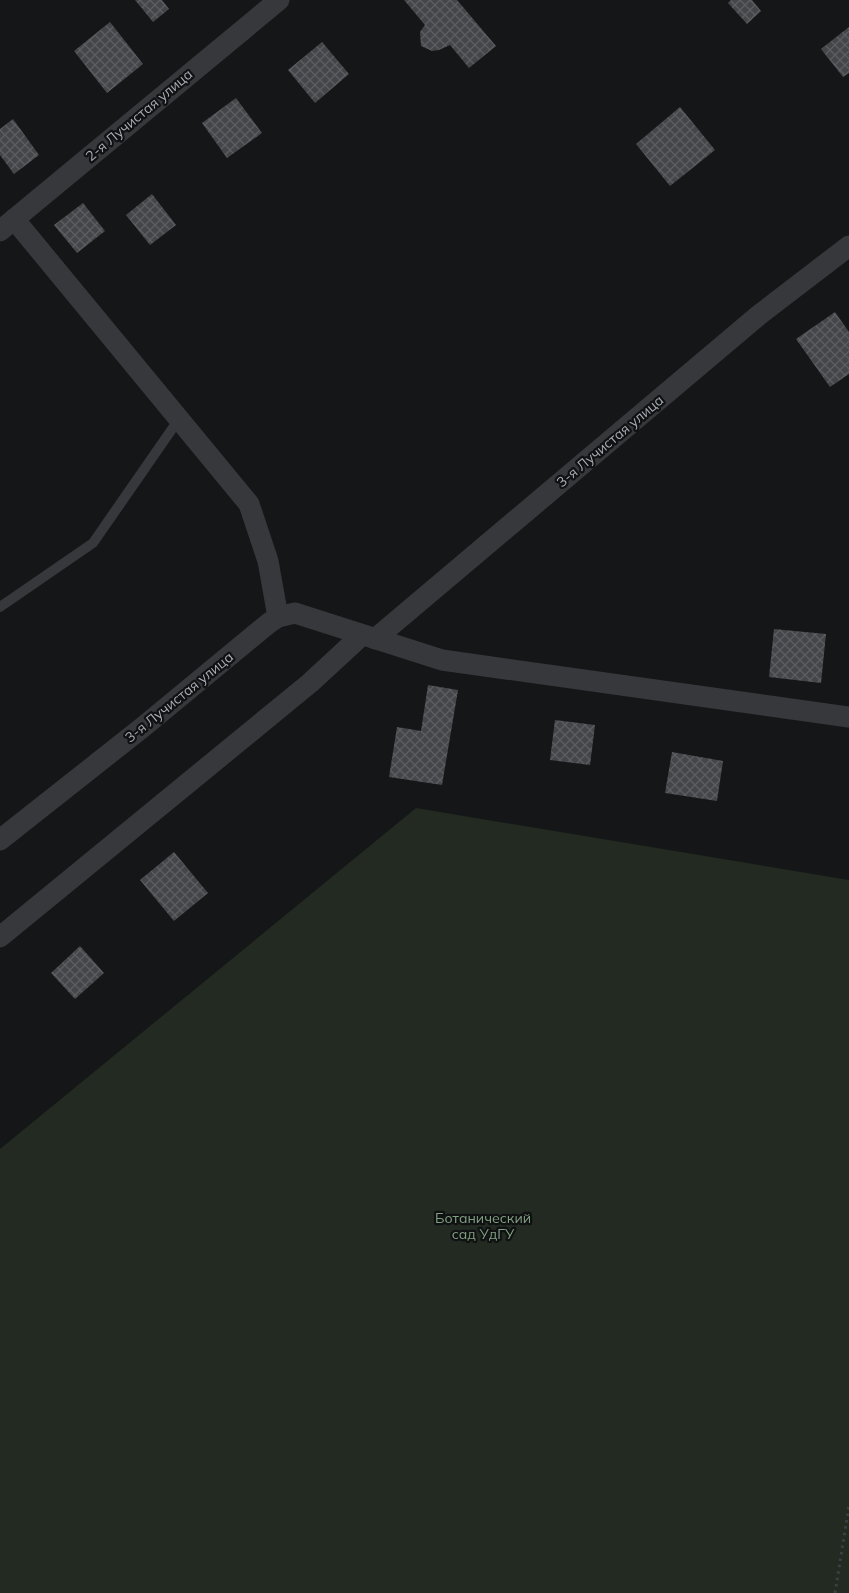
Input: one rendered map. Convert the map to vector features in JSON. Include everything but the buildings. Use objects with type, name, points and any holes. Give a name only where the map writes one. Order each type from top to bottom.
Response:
[{"type":"street","name":"2-я Лучистая улица","points":[[7,225],[279,0]]},
{"type":"street","points":[[7,225],[179,420],[249,504],[268,561],[278,617],[295,613],[442,660],[849,717]]},
{"type":"street","name":"3-я Лучистая улица","points":[[0,937],[369,637],[759,315],[849,246]]},
{"type":"street","name":"3-я Лучистая улица","points":[[0,840],[278,617]]},
{"type":"lane","points":[[0,607],[93,543],[179,420]]},
{"type":"path","points":[[835,1593],[849,1506]]},
{"type":"green space","name":"Ботанический сад УдГУ","points":[[416,808],[849,880],[849,1593],[0,1593],[0,1149]]}]
